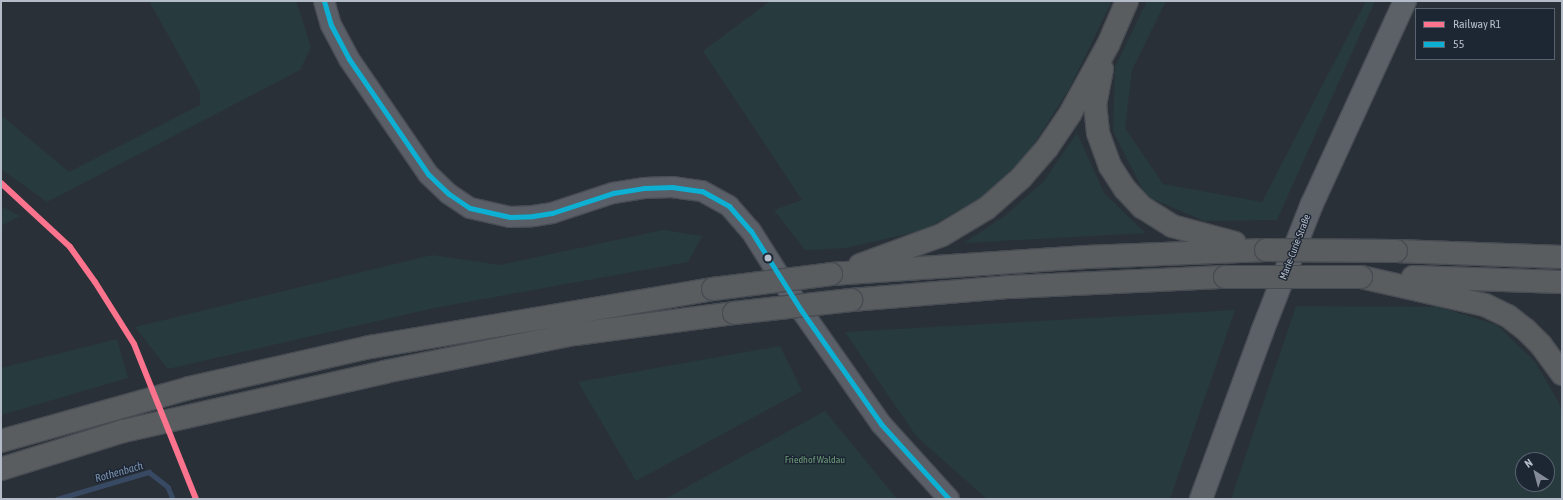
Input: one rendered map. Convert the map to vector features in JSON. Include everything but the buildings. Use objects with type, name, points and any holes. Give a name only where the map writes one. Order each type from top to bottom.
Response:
[{"type":"highway","points":[[831,274],[942,235],[987,208],[1005,194],[1047,148],[1070,114],[1108,45],[1127,1]]},
{"type":"highway","points":[[1108,45],[1097,91],[1096,121],[1103,149],[1116,178],[1142,207],[1162,220],[1187,231],[1238,248]]},
{"type":"highway","points":[[1,441],[189,388],[370,347],[713,289],[831,274],[1086,256],[1238,248],[1266,250],[1396,251],[1562,257]]},
{"type":"highway","points":[[1,469],[123,431],[384,372],[575,334],[734,313],[851,300],[1010,287],[1225,277],[1361,276],[1384,279],[1562,282]]},
{"type":"highway","points":[[1384,279],[1485,305],[1508,316],[1541,346],[1562,374]]},
{"type":"main road","name":"Marie-Curie-Straße","points":[[1201,499],[1262,332],[1312,204],[1405,1]]},
{"type":"street","points":[[324,1],[331,25],[349,59],[428,174],[449,194],[470,208],[503,216],[533,216],[552,213],[613,193],[644,188],[672,187],[702,191],[730,206],[752,232],[801,310],[881,424],[949,499]]},
{"type":"green space","points":[[149,1],[296,1],[311,47],[300,70],[47,202],[1,169],[1,115],[69,172],[200,105],[200,92]]},
{"type":"green space","points":[[770,1],[1112,1],[1068,91],[1026,156],[982,197],[924,230],[846,248],[805,250],[774,210],[802,200],[703,51]]},
{"type":"green space","points":[[1147,1],[1166,1],[1132,70],[1125,128],[1163,184],[1262,202],[1366,1],[1375,1],[1277,220],[1204,221],[1146,196],[1113,131],[1115,67]]},
{"type":"green space","points":[[1077,133],[1104,193],[1145,233],[964,243],[1006,215],[1044,181]]},
{"type":"green space","points":[[3,207],[20,216],[1,226]]},
{"type":"green space","points":[[663,230],[702,236],[688,262],[434,308],[168,369],[135,327],[432,255],[500,265]]},
{"type":"green space","points":[[1296,306],[1439,307],[1497,325],[1535,362],[1559,403],[1562,413],[1562,499],[1231,499]]},
{"type":"green space","points":[[1235,310],[1170,499],[987,499],[916,436],[845,332]]},
{"type":"green space","points":[[117,339],[128,378],[1,415],[1,368]]},
{"type":"green space","points":[[780,346],[802,391],[636,481],[578,382]]},
{"type":"green space","name":"Friedhof Waldau","points":[[825,411],[897,499],[665,499]]},
{"type":"waterway","name":"Rothenbach","points":[[57,499],[149,472],[168,487],[173,499]]},
{"type":"rail line","name":"R1","points":[[1,183],[70,247],[95,282],[134,344],[196,499]]},
{"type":"transit line","name":"55","points":[[324,1],[331,25],[349,59],[428,174],[449,194],[470,208],[510,217],[533,216],[552,213],[613,193],[644,188],[672,187],[702,191],[729,206],[751,231],[801,310],[881,424],[949,499]]}]
